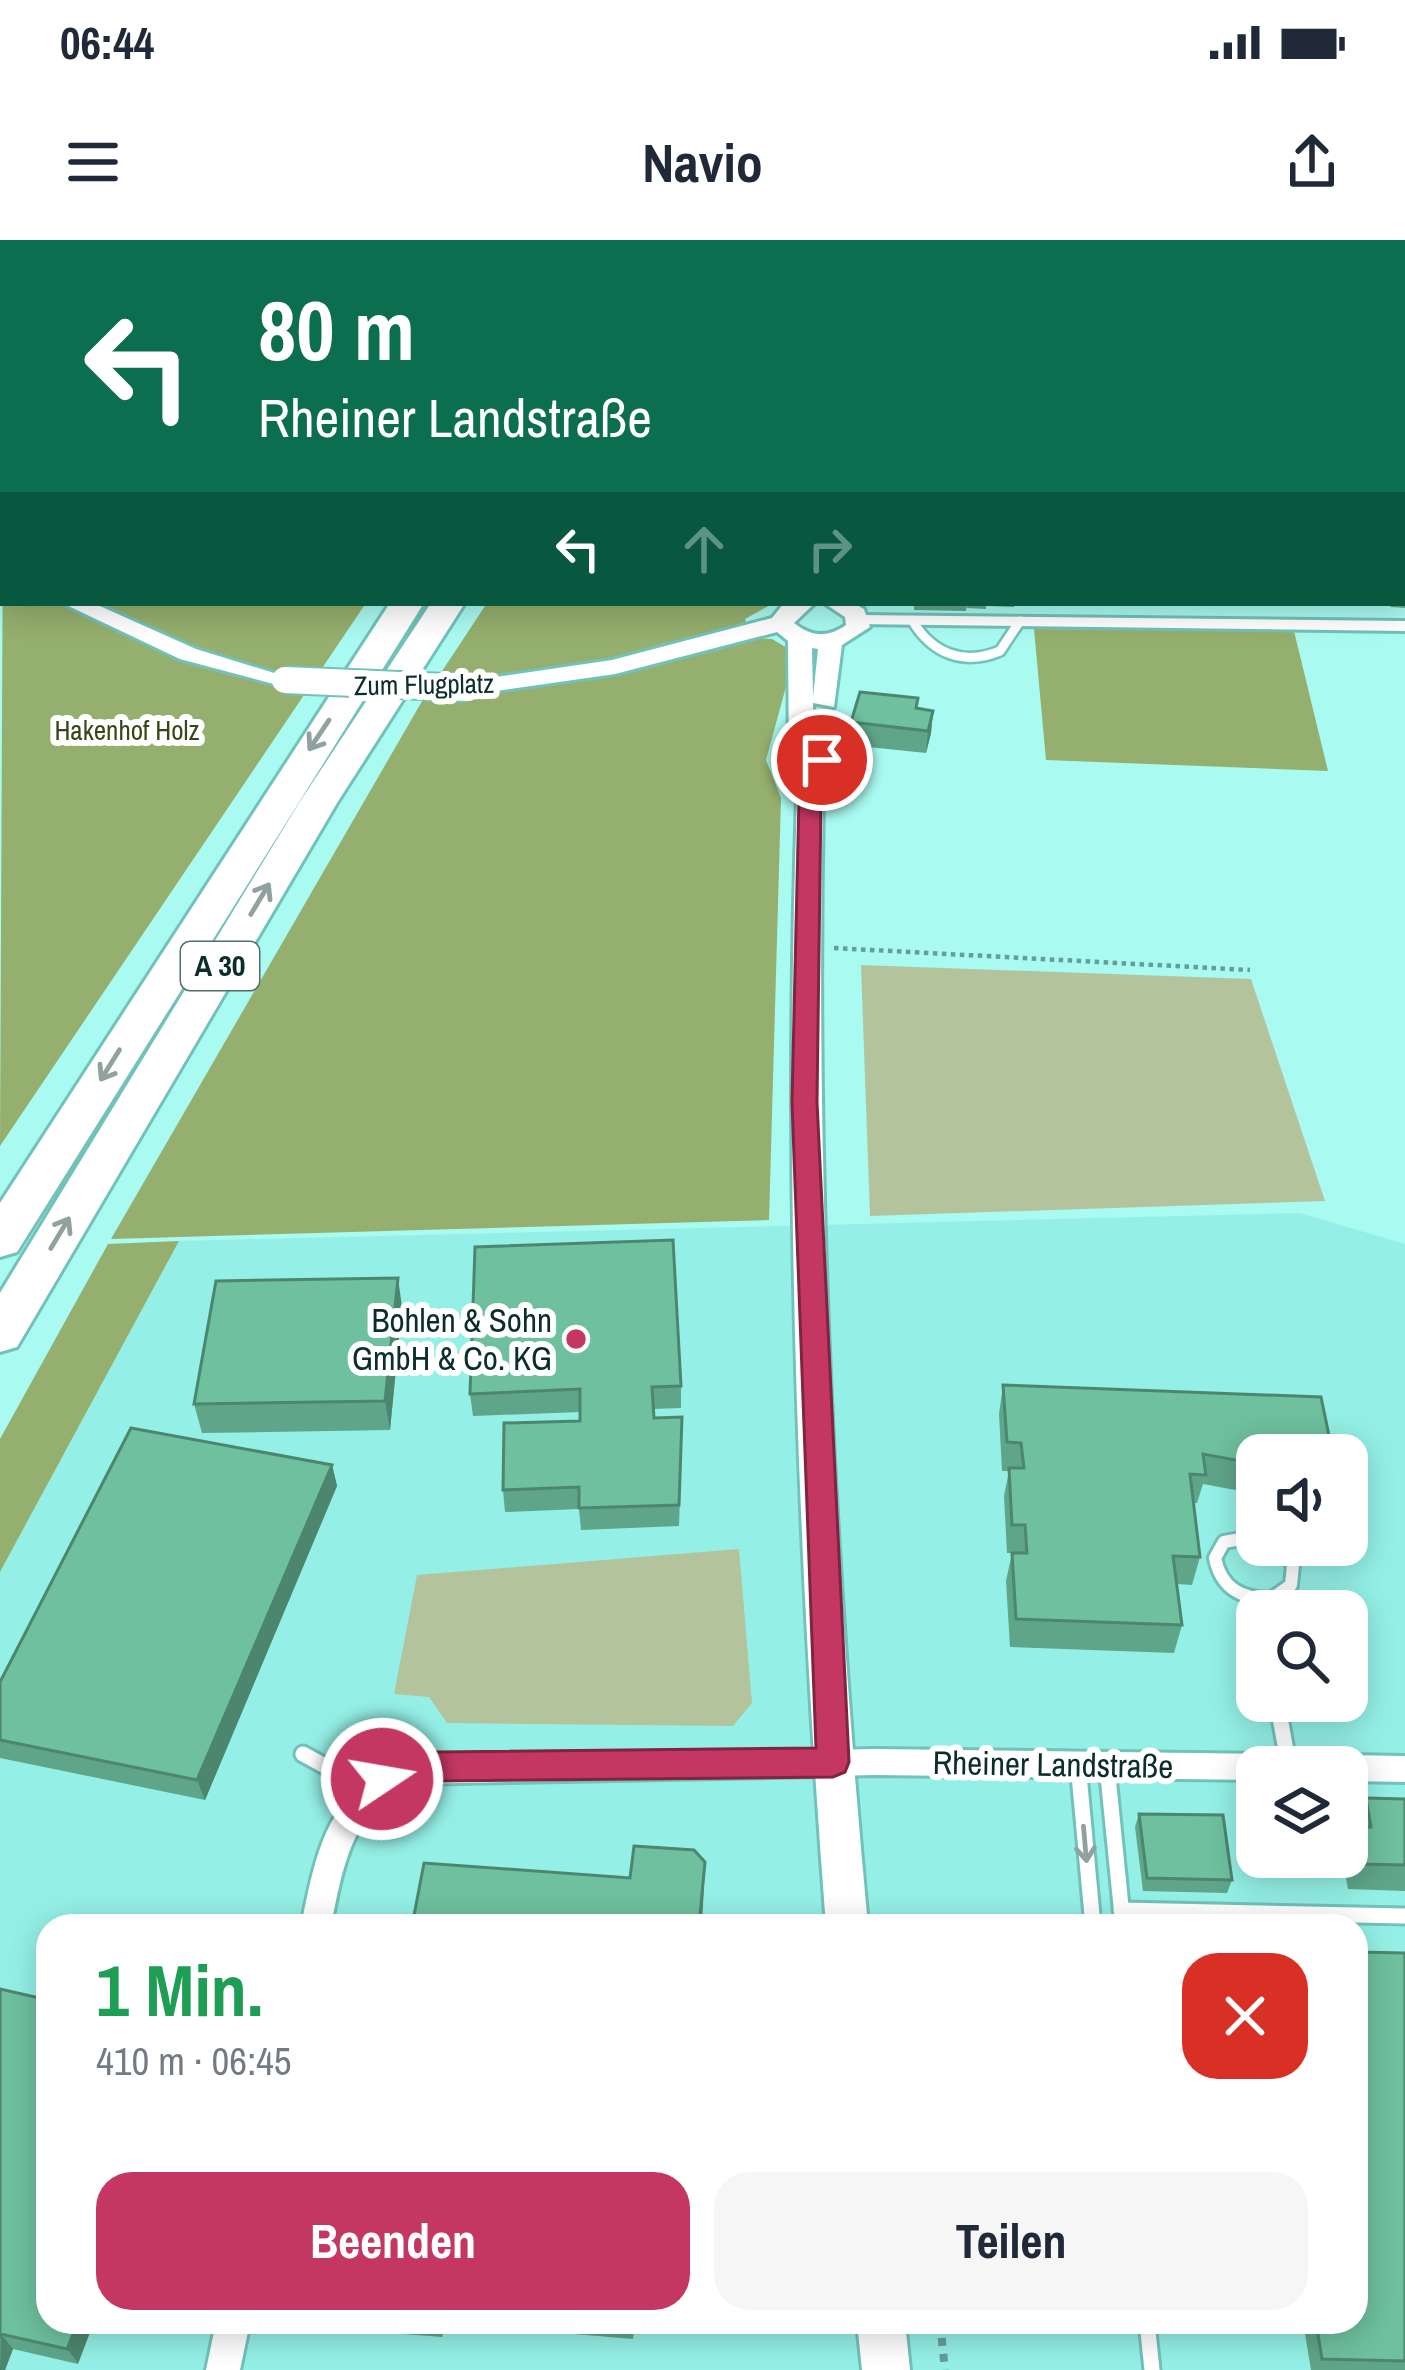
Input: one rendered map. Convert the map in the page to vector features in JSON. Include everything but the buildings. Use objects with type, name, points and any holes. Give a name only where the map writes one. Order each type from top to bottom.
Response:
[{"type":"highway","name":"A 30","points":[[0,1240],[405,606]]},
{"type":"highway","name":"A 30","points":[[0,1334],[319,803],[446,606]]},
{"type":"street","name":"Zum Flugplatz","points":[[81,606],[188,654],[285,680],[372,688],[468,688],[615,668],[740,630],[791,632],[831,641]]},
{"type":"street","points":[[795,606],[786,610],[810,798],[805,947],[812,1358],[833,1762],[846,1914]]},
{"type":"street","points":[[840,606],[859,620],[887,615],[912,620],[1020,621],[1051,612],[1405,626]]},
{"type":"street","points":[[810,798],[822,760],[831,641],[852,633],[859,620]]},
{"type":"street","name":"Rheiner Landstraße","points":[[369,1790],[382,1779],[436,1767],[833,1762],[1236,1766]]},
{"type":"street","points":[[1368,1768],[1405,1768]]},
{"type":"street","points":[[319,1914],[336,1836],[369,1790]]},
{"type":"street","points":[[223,2370],[230,2334]]},
{"type":"street","points":[[882,2334],[886,2370]]},
{"type":"lane","points":[[912,620],[932,650],[956,657],[1001,652],[1016,640],[1020,621]]},
{"type":"lane","points":[[1236,1540],[1225,1542],[1215,1558],[1227,1587],[1236,1592]]},
{"type":"lane","points":[[303,1754],[369,1790]]},
{"type":"lane","points":[[1092,1763],[1121,1914]]},
{"type":"lane","points":[[1092,1763],[1094,1914]]},
{"type":"lane","points":[[1368,1916],[1405,1916]]},
{"type":"lane","points":[[1148,2334],[1152,2370]]},
{"type":"path","points":[[805,947],[927,957],[1127,959],[1250,970]]},
{"type":"path","points":[[941,2334],[945,2370]]},
{"type":"shaded area","points":[[861,965],[1251,979],[1325,1201],[870,1216]]},
{"type":"shaded area","points":[[1300,1213],[1405,1244],[1405,2370],[0,2370],[0,1572],[179,1241]]},
{"type":"shaded area","points":[[739,1549],[752,1703],[733,1726],[447,1723],[429,1697],[394,1694],[417,1575]]},
{"type":"green space","name":"Hakenhof Holz","points":[[3,606],[364,606],[0,1146]]},
{"type":"green space","points":[[485,606],[769,606],[745,619],[751,638],[772,639],[789,649],[787,683],[766,760],[781,798],[769,1220],[111,1239],[421,703]]},
{"type":"green space","points":[[1034,629],[1294,631],[1328,771],[1046,760]]},
{"type":"green space","points":[[179,1241],[0,1572],[0,1439],[108,1244]]},
{"type":"place","name":"Bohlen & Sohn GmbH & Co. KG","points":[[576,1339]]},
{"type":"route","points":[[382,1779],[436,1767],[833,1762],[813,1381],[805,1102],[810,798],[822,760]]}]
